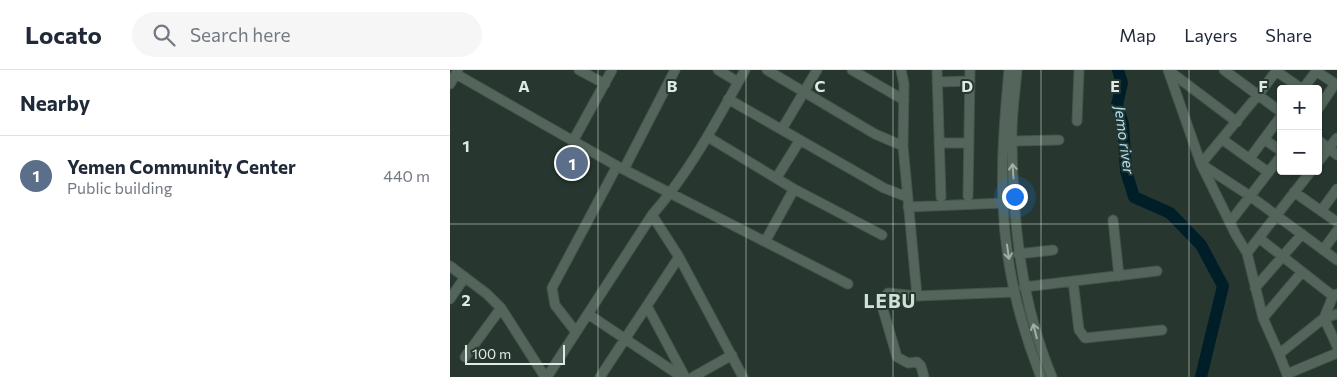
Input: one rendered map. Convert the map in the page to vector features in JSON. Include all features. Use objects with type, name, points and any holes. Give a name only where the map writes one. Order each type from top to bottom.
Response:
[{"type":"street","points":[[579,70],[605,84]]},
{"type":"street","points":[[573,141],[612,70]]},
{"type":"street","points":[[576,332],[556,305],[552,288],[675,70]]},
{"type":"street","points":[[718,70],[738,82]]},
{"type":"street","points":[[450,266],[501,308],[546,377],[652,215],[672,192],[708,137],[745,70]]},
{"type":"street","points":[[767,70],[875,134],[903,146]]},
{"type":"street","points":[[782,129],[817,70]]},
{"type":"street","points":[[852,70],[904,100]]},
{"type":"street","points":[[901,70],[904,100],[903,146],[917,296]]},
{"type":"street","points":[[937,70],[941,197]]},
{"type":"street","points":[[968,196],[970,70]]},
{"type":"street","points":[[1008,70],[1003,144],[1002,204],[1014,292],[1022,326],[1041,377]]},
{"type":"street","points":[[1017,70],[1012,141],[1018,254],[1039,347],[1052,377]]},
{"type":"street","points":[[1077,121],[1079,70]]},
{"type":"street","points":[[1236,122],[1168,70],[1202,164],[1247,253],[1263,318],[1288,376],[1337,353]]},
{"type":"street","points":[[1224,70],[1235,73],[1277,111]]},
{"type":"street","points":[[1202,164],[1223,140],[1276,70],[1297,85]]},
{"type":"street","points":[[1305,85],[1317,70],[1336,84],[1322,101]]},
{"type":"street","points":[[450,84],[457,72],[620,167],[766,240],[848,284]]},
{"type":"street","points":[[937,82],[970,82]]},
{"type":"street","points":[[728,100],[884,188],[907,197]]},
{"type":"street","points":[[1250,158],[1277,120]]},
{"type":"street","points":[[708,137],[778,177],[794,189],[882,235]]},
{"type":"street","points":[[1322,157],[1337,138]]},
{"type":"street","points":[[1264,139],[1277,148]]},
{"type":"street","points":[[778,177],[800,140]]},
{"type":"street","points":[[1012,141],[1059,140]]},
{"type":"street","points":[[1223,140],[1268,172]]},
{"type":"street","points":[[938,143],[969,143]]},
{"type":"street","points":[[1322,143],[1337,154]]},
{"type":"street","points":[[1230,222],[1277,161]]},
{"type":"street","points":[[1202,164],[1250,196],[1337,260]]},
{"type":"street","points":[[1247,253],[1307,175]]},
{"type":"street","points":[[766,240],[794,189]]},
{"type":"street","points":[[1321,211],[1337,190]]},
{"type":"street","points":[[1294,192],[1337,222]]},
{"type":"street","points":[[908,207],[1002,204]]},
{"type":"street","points":[[652,215],[679,257],[743,377]]},
{"type":"street","points":[[1113,220],[1119,276]]},
{"type":"street","points":[[1323,250],[1337,231]]},
{"type":"street","points":[[1255,288],[1302,234]]},
{"type":"street","points":[[1259,238],[1283,258],[1335,295],[1324,318]]},
{"type":"street","points":[[1018,254],[1053,250]]},
{"type":"street","points":[[601,377],[679,257]]},
{"type":"street","points":[[1024,287],[1157,271]]},
{"type":"street","points":[[1263,318],[1302,272]]},
{"type":"street","points":[[450,299],[465,277]]},
{"type":"street","points":[[1074,281],[1079,330],[1085,338],[1162,330]]},
{"type":"street","points":[[924,377],[921,366],[917,362],[908,363],[897,357],[882,306],[882,300],[888,293],[917,296],[1014,292]]},
{"type":"street","points":[[647,306],[683,377]]},
{"type":"street","points":[[465,356],[501,308]]},
{"type":"street","points":[[588,314],[683,377]]},
{"type":"street","points":[[1279,354],[1324,318],[1337,314]]},
{"type":"street","points":[[1324,318],[1337,346]]},
{"type":"street","points":[[693,377],[732,355]]},
{"type":"waterway","name":"Jemo river","points":[[1118,70],[1122,83],[1117,105],[1123,124],[1126,171],[1134,197],[1170,213],[1201,245],[1223,286],[1201,377]]},
{"type":"place","name":"Yemen Community Center","points":[[572,163]]},
{"type":"district","name":"LEBU","points":[[890,301]]}]
